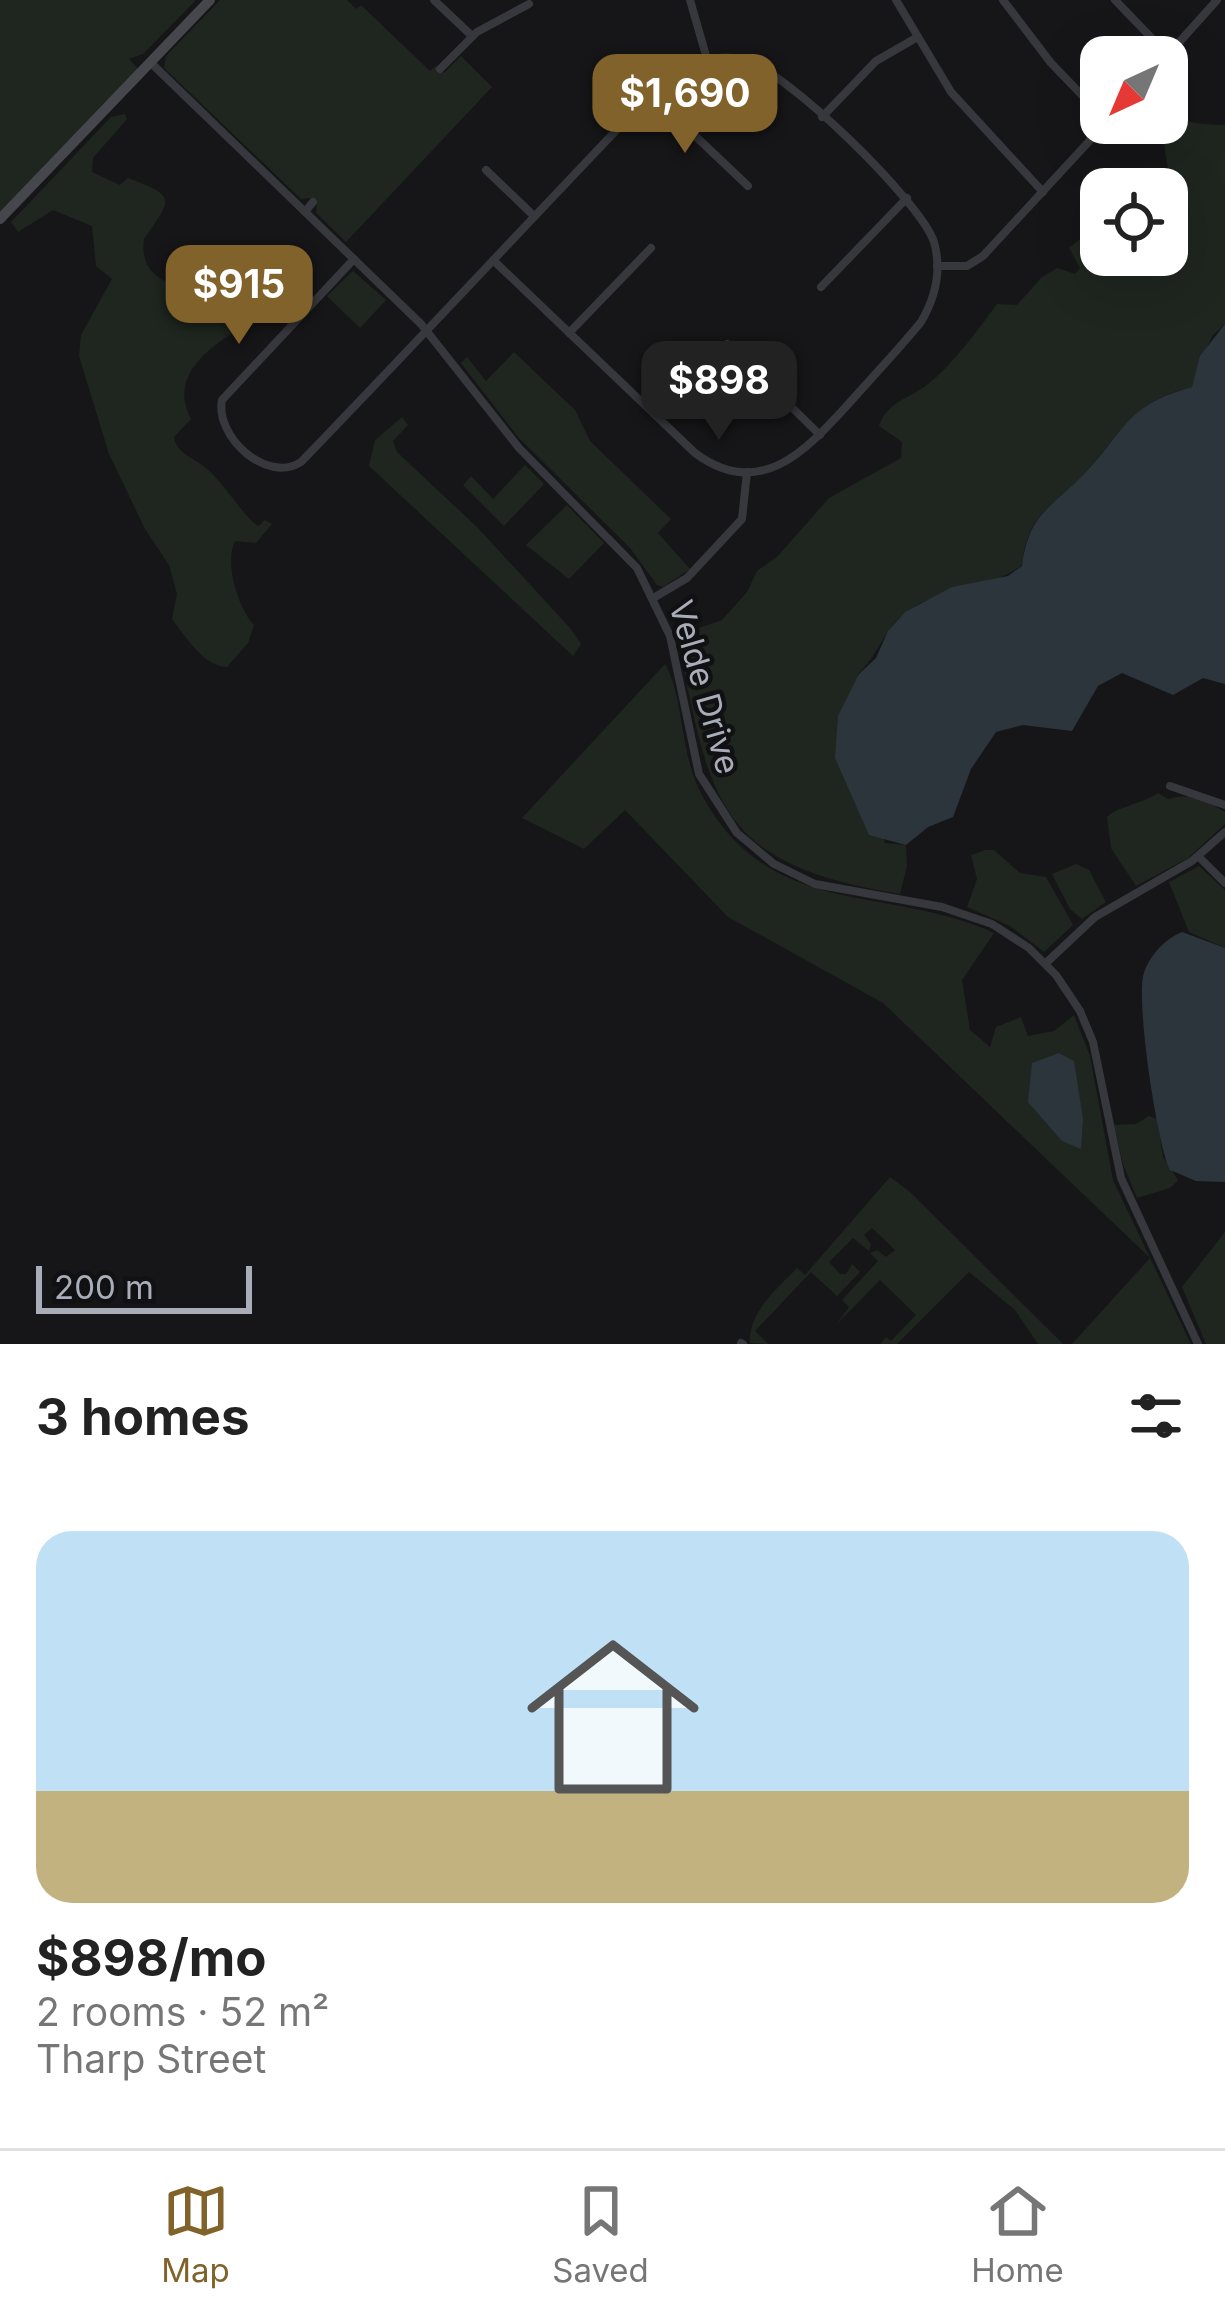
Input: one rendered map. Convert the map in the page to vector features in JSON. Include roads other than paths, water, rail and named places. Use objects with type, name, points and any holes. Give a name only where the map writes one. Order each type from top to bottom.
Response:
[{"type":"main road","points":[[0,219],[210,0]]},
{"type":"street","points":[[434,0],[472,36]]},
{"type":"street","points":[[690,0],[707,59]]},
{"type":"street","points":[[896,0],[968,114],[1042,192]]},
{"type":"street","points":[[1003,0],[1041,52],[1080,93]]},
{"type":"street","points":[[1115,0],[1148,36]]},
{"type":"street","points":[[1185,36],[1217,0]]},
{"type":"street","points":[[440,69],[472,36],[530,4]]},
{"type":"street","points":[[822,117],[876,61],[916,38]]},
{"type":"street","points":[[354,259],[226,392],[220,405],[222,420],[246,449],[279,475],[301,462],[534,216],[651,94],[677,71],[707,59],[737,58],[760,65],[822,117],[907,198],[928,227],[937,266],[934,295],[920,322],[820,435],[791,460],[747,472],[702,458],[493,260]]},
{"type":"street","name":"Velde Drive","points":[[151,62],[426,330],[510,439],[624,552],[655,597],[670,636],[699,774],[746,842],[774,864],[815,884],[942,907],[984,920],[1046,963],[1085,1021],[1098,1060],[1118,1171],[1198,1344]]},
{"type":"street","points":[[651,94],[748,186]]},
{"type":"street","points":[[937,266],[975,262],[1087,144]]},
{"type":"street","points":[[486,170],[534,216]]},
{"type":"street","points":[[821,287],[907,198]]},
{"type":"street","points":[[305,212],[313,202]]},
{"type":"street","points":[[569,333],[651,248]]},
{"type":"street","points":[[727,344],[820,435]]},
{"type":"street","points":[[655,597],[687,578],[742,519],[747,472]]},
{"type":"street","points":[[1170,786],[1225,805]]},
{"type":"street","points":[[1046,963],[1109,906],[1198,857],[1225,832]]},
{"type":"street","points":[[1198,857],[1225,883]]}]
